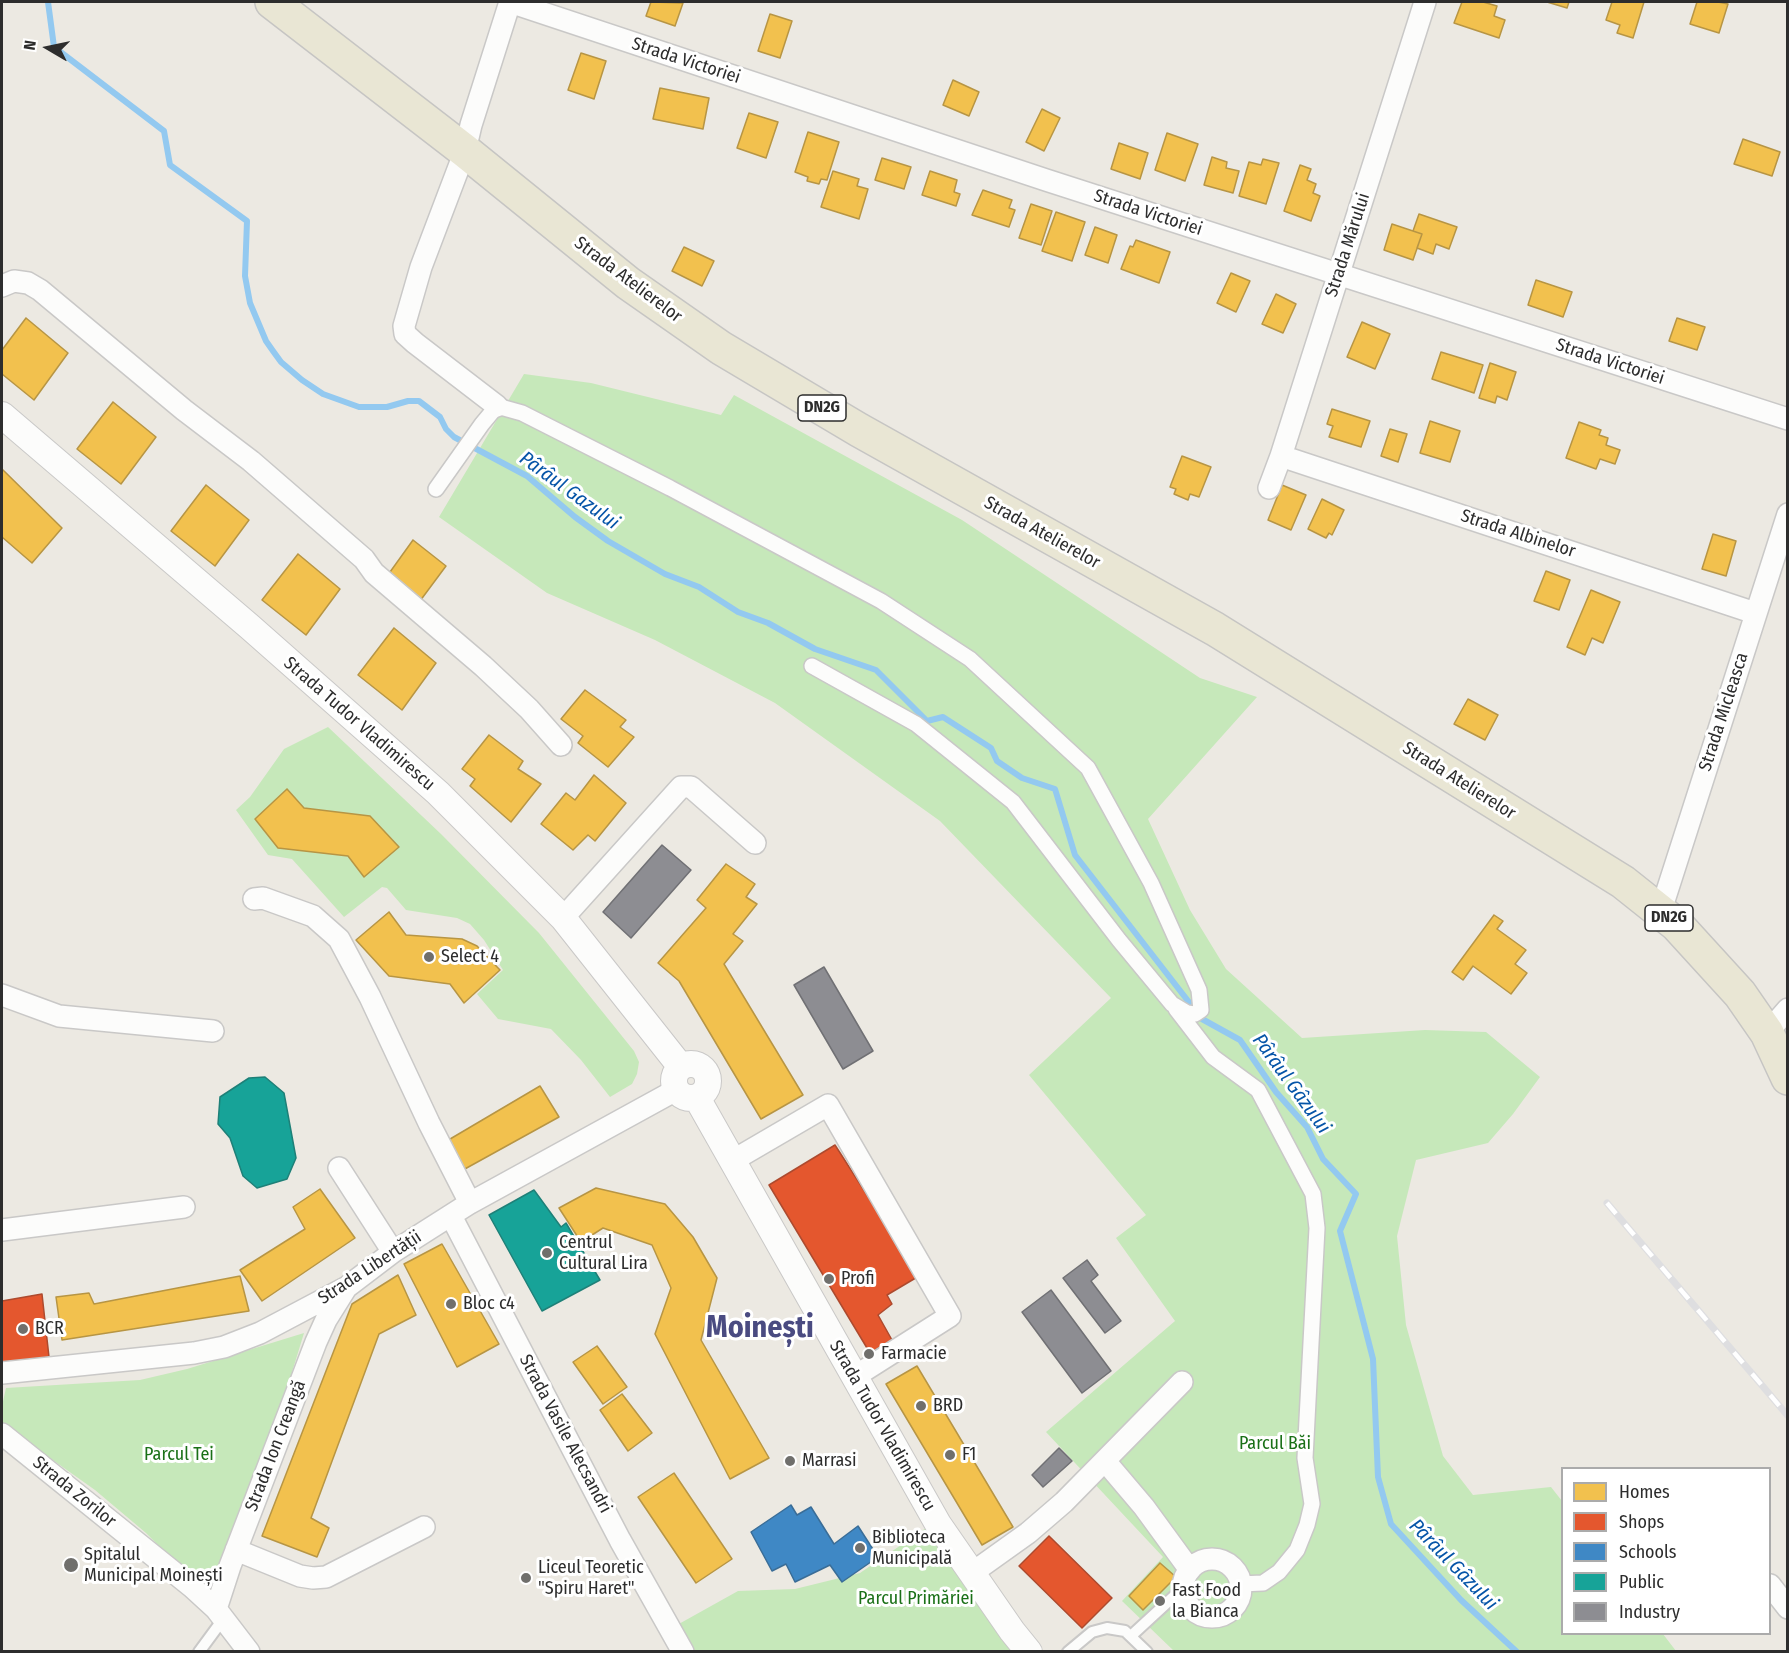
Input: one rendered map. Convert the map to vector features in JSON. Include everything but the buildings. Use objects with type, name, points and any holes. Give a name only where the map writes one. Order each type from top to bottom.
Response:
[{"type":"main road","name":"Strada Atelierelor","points":[[272,2],[465,151],[628,283],[722,348],[869,436],[1215,629],[1623,882],[1661,910],[1696,943],[1740,993],[1777,1021],[1788,1078]]},
{"type":"street","points":[[510,2],[465,151],[421,267],[404,326],[405,334],[497,406],[522,413],[670,488],[881,601],[970,659],[1088,768],[1151,883],[1198,990],[1198,1012],[1187,1013],[1172,1004]]},
{"type":"street","name":"Strada Victoriei","points":[[510,2],[1788,419]]},
{"type":"street","name":"Strada Mărului","points":[[1269,488],[1425,2]]},
{"type":"street","points":[[2,286],[14,281],[28,283],[40,290],[184,410],[251,460],[364,559],[374,573],[483,666],[529,709],[561,745]]},
{"type":"street","points":[[436,489],[497,406]]},
{"type":"street","name":"Strada Tudor Vladimirescu","points":[[2,415],[250,627],[438,793],[563,918],[685,1085],[732,1161],[938,1524],[1029,1652]]},
{"type":"street","name":"Strada Albinelor","points":[[1281,456],[1755,613]]},
{"type":"street","name":"Strada Micleasca","points":[[1661,910],[1788,514]]},
{"type":"street","points":[[812,666],[916,724],[1014,802],[1119,940],[1213,1057],[1258,1090],[1313,1194],[1317,1228],[1305,1458],[1312,1504],[1297,1550],[1279,1572],[1263,1583],[1240,1584]]},
{"type":"street","points":[[563,918],[681,787],[691,787],[755,843]]},
{"type":"street","points":[[254,899],[263,898],[313,916],[339,939],[370,996],[429,1123],[470,1203]]},
{"type":"street","points":[[2,995],[59,1016],[213,1031]]},
{"type":"street","name":"Strada Libertății","points":[[2,1373],[194,1353],[224,1347],[260,1333],[347,1287],[393,1252],[470,1203],[685,1085]]},
{"type":"street","points":[[732,1161],[828,1105],[950,1316],[854,1377]]},
{"type":"street","points":[[339,1168],[393,1252]]},
{"type":"street","points":[[2,1230],[184,1207]]},
{"type":"street","name":"Strada Vasile Alecsandri","points":[[451,1216],[620,1540],[683,1652]]},
{"type":"street","name":"Strada Ion Creangă","points":[[220,1614],[236,1550],[316,1342],[326,1320],[347,1287]]},
{"type":"street","points":[[285,1321],[298,1323],[311,1330],[316,1342]]},
{"type":"street","points":[[972,1574],[1055,1510],[1182,1382]]},
{"type":"street","name":"Strada Zorilor","points":[[2,1434],[163,1563],[220,1614],[249,1652]]},
{"type":"street","points":[[1105,1461],[1144,1507],[1186,1579],[1189,1605],[1195,1612],[1204,1616],[1223,1615],[1237,1602],[1240,1584],[1232,1567],[1224,1562],[1206,1560],[1197,1564],[1186,1579]]},
{"type":"street","points":[[236,1550],[300,1576],[326,1577],[424,1527]]},
{"type":"street","points":[[1771,1586],[1788,1608]]},
{"type":"lane","points":[[1132,1635],[1186,1579]]},
{"type":"lane","points":[[199,1652],[220,1614]]},
{"type":"lane","points":[[1068,1652],[1099,1629],[1118,1629],[1132,1635],[1147,1652]]},
{"type":"green space","name":"Parcul Băi","points":[[524,374],[591,383],[721,415],[734,395],[962,520],[1200,678],[1257,697],[1148,819],[1190,910],[1226,969],[1302,1038],[1425,1030],[1486,1032],[1540,1077],[1488,1143],[1416,1160],[1397,1236],[1406,1325],[1443,1456],[1473,1495],[1551,1487],[1561,1500],[1561,1635],[1664,1635],[1676,1651],[1174,1651],[1122,1601],[1163,1557],[1046,1432],[1175,1321],[1116,1238],[1146,1215],[1029,1075],[1111,998],[940,821],[775,703],[655,640],[547,593],[439,517]]},
{"type":"green space","points":[[328,727],[441,834],[539,933],[634,1051],[639,1062],[632,1084],[610,1097],[581,1060],[551,1029],[498,1019],[477,994],[503,970],[484,940],[470,924],[457,918],[406,910],[387,888],[382,887],[344,917],[292,859],[268,855],[236,810],[250,797],[284,749]]},
{"type":"green space","name":"Parcul Tei","points":[[304,1333],[278,1418],[228,1555],[208,1595],[146,1533],[95,1490],[2,1424],[2,1406],[6,1388],[140,1380],[187,1369]]},
{"type":"green space","name":"Parcul Primăriei","points":[[929,1526],[1019,1651],[693,1651],[677,1625],[738,1591],[795,1589],[860,1573]]},
{"type":"waterway","name":"Pârâul Gâzului","points":[[48,2],[54,47],[164,131],[170,165],[247,221],[245,276],[250,303],[266,341],[281,362],[302,380],[323,394],[359,407],[387,407],[408,401],[419,401],[440,417],[446,429],[454,437],[527,476],[575,517],[608,541],[665,574],[699,587],[738,612],[768,623],[815,649],[876,670],[927,721],[943,717],[991,748],[997,761],[1022,778],[1055,789],[1075,855],[1202,1019],[1240,1040],[1276,1092],[1307,1127],[1323,1159],[1356,1194],[1340,1231],[1373,1359],[1378,1477],[1391,1524],[1461,1600],[1517,1652]]},
{"type":"railway","points":[[1607,1203],[1788,1416]]},
{"type":"place","name":"Select 4","points":[[429,957]]},
{"type":"place","name":"Centrul Cultural Lira","points":[[547,1253]]},
{"type":"place","name":"Profi","points":[[829,1279]]},
{"type":"place","name":"Bloc c4","points":[[451,1304]]},
{"type":"place","name":"BCR","points":[[23,1329]]},
{"type":"place","name":"Farmacie","points":[[869,1354]]},
{"type":"place","name":"BRD","points":[[921,1406]]},
{"type":"place","name":"F1","points":[[950,1455]]},
{"type":"place","name":"Marrasi","points":[[790,1461]]},
{"type":"place","name":"Biblioteca Municipală","points":[[860,1548]]},
{"type":"place","name":"Spitalul Municipal Moinești","points":[[71,1565]]},
{"type":"place","name":"Liceul Teoretic \"Spiru Haret\"","points":[[526,1578]]},
{"type":"place","name":"Fast Food la Bianca","points":[[1160,1601]]},
{"type":"district","name":"Moinești","points":[[760,1329]]},
{"type":"water label","name":"Pârâul Gazului","points":[[569,491]]}]
